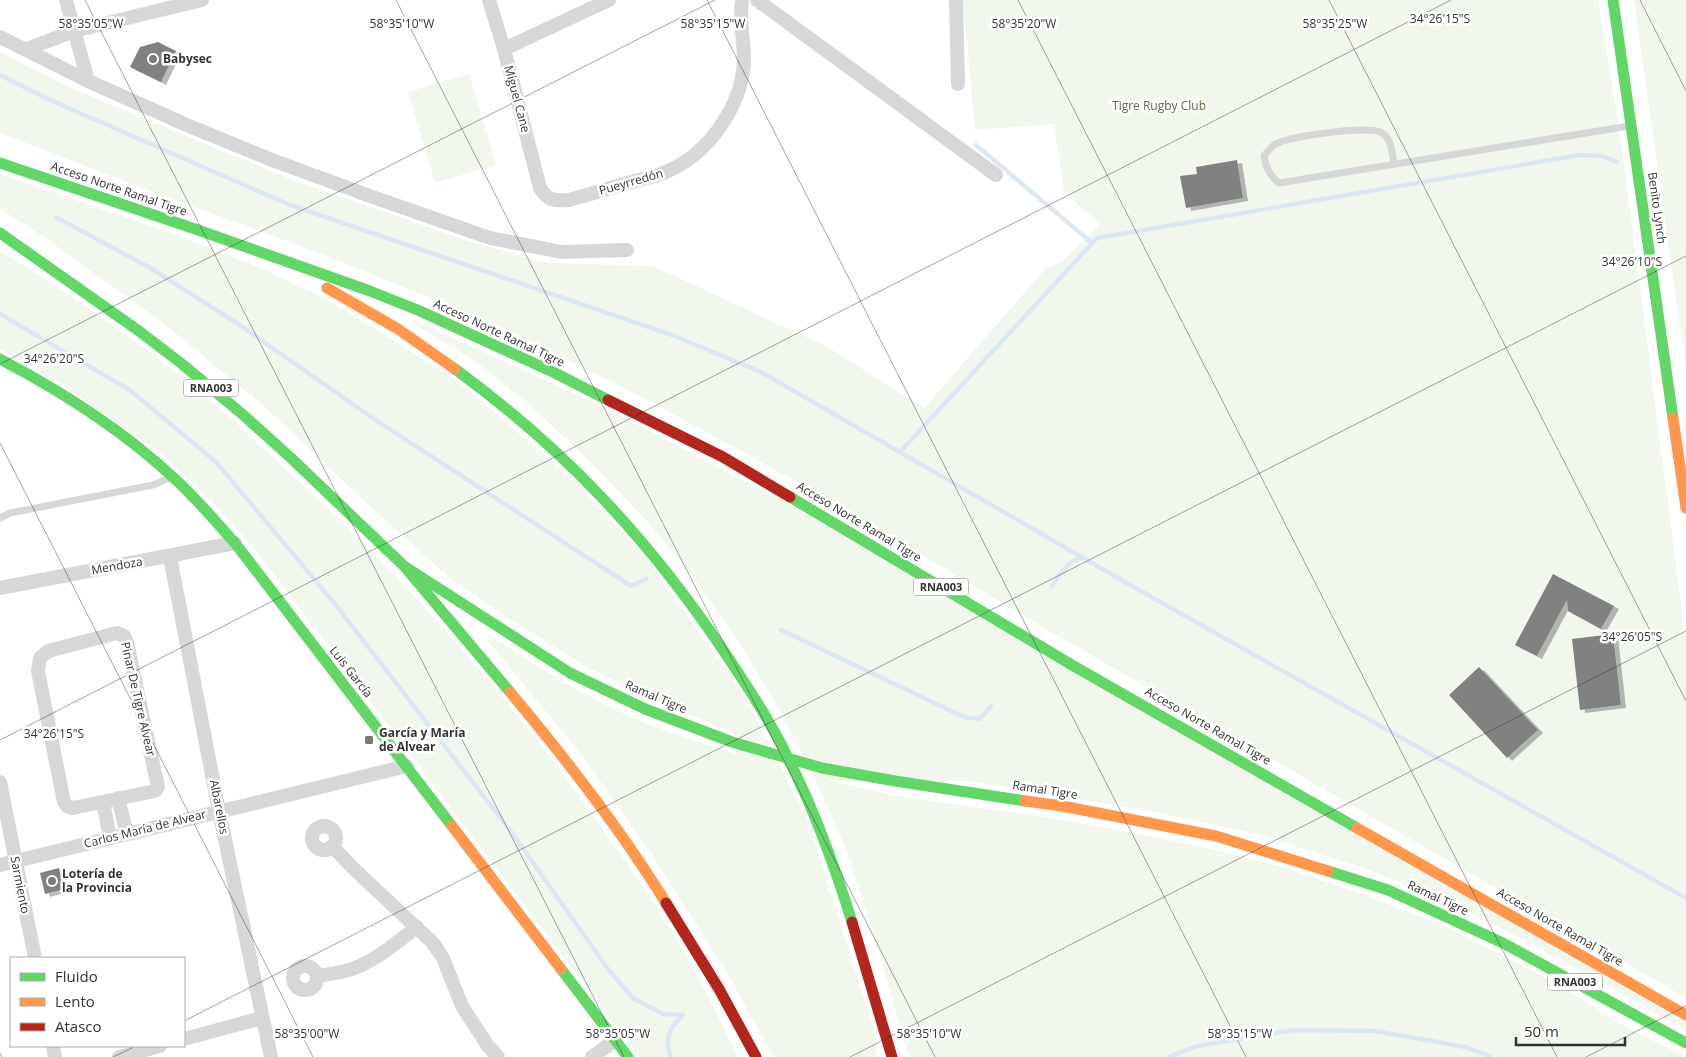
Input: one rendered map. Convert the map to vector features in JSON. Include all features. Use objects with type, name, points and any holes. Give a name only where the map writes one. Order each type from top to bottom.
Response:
[{"type":"main road","name":"Benito Lynch","points":[[1614,0],[1686,508]]},
{"type":"main road","points":[[0,154],[43,178]]},
{"type":"main road","name":"Acceso Norte Ramal Tigre","points":[[0,163],[198,230],[370,291],[420,311],[554,373],[723,457],[1072,665],[1686,1015]]},
{"type":"main road","points":[[198,230],[332,291],[395,326],[427,348],[533,431],[598,492],[661,564],[716,638],[768,721],[801,783],[834,863],[892,1057]]},
{"type":"main road","name":"RNA003","points":[[0,233],[140,330],[241,412],[404,566]]},
{"type":"main road","name":"Luis García","points":[[0,359],[60,392],[109,424],[172,477],[235,543],[615,1040],[624,1056]]},
{"type":"main road","points":[[404,566],[561,753],[642,864],[719,989],[756,1057]]},
{"type":"main road","name":"Ramal Tigre","points":[[404,566],[570,673],[645,709],[732,742],[822,768],[1062,806],[1216,836],[1388,890],[1503,943],[1686,1042]]},
{"type":"main road","points":[[882,1022],[887,1057]]},
{"type":"street","points":[[66,0],[88,81]]},
{"type":"street","points":[[26,49],[74,31],[202,0]]},
{"type":"street","name":"Miguel Cane","points":[[490,0],[540,188],[546,197]]},
{"type":"street","points":[[504,49],[609,0]]},
{"type":"street","name":"Pueyrredón","points":[[546,197],[553,201],[569,200],[667,172],[687,161],[705,146],[735,102],[744,61],[740,13],[742,0]]},
{"type":"street","points":[[757,0],[996,175]]},
{"type":"street","points":[[956,0],[958,84]]},
{"type":"street","points":[[0,36],[88,81],[189,126],[272,160],[490,238],[562,252],[627,250]]},
{"type":"street","name":"Mendoza","points":[[0,588],[170,557],[235,543]]},
{"type":"street","name":"Albarellos","points":[[170,557],[219,811],[270,1057]]},
{"type":"street","name":"Pinar De Tigre Alvear","points":[[116,634],[124,636],[128,643],[158,787],[155,791],[118,798],[73,808],[67,806],[64,802],[38,671],[40,658],[48,651],[116,634]]},
{"type":"street","name":"Carlos María de Alvear","points":[[0,864],[407,766]]},
{"type":"street","name":"Sarmiento","points":[[0,782],[35,957]]},
{"type":"street","points":[[118,798],[126,834]]},
{"type":"street","points":[[103,802],[110,838]]},
{"type":"street","points":[[332,846],[433,943],[443,958],[462,1006],[488,1046],[498,1057]]},
{"type":"street","points":[[317,976],[350,970],[365,964],[382,954],[417,927]]},
{"type":"street","points":[[185,1039],[262,1018]]},
{"type":"street","points":[[592,1057],[615,1040]]},
{"type":"street","points":[[119,1057],[156,1047]]},
{"type":"lane","points":[[1394,164],[1391,144],[1386,137],[1381,132],[1368,130],[1292,138],[1277,143],[1264,156],[1267,169],[1279,183],[1632,125]]},
{"type":"lane","points":[[0,518],[10,513],[153,485],[172,477]]},
{"type":"green space","name":"Tigre Rugby Club","points":[[963,0],[1598,0],[1621,140],[1686,643],[1686,998],[1032,621],[816,492],[645,399],[506,329],[322,254],[0,133],[0,52],[78,91],[288,178],[465,240],[547,263],[653,266],[826,346],[924,408],[1046,268],[1063,261],[1100,224],[1064,192],[1054,124],[975,130]]},
{"type":"green space","points":[[1634,0],[1686,0],[1686,370]]},
{"type":"green space","points":[[469,74],[496,165],[435,183],[408,92]]},
{"type":"green space","points":[[0,174],[171,233],[261,268],[334,303],[455,379],[576,482],[649,561],[744,695],[808,820],[872,1024],[878,1057],[773,1057],[726,971],[653,857],[584,758],[487,640],[488,634],[578,690],[641,721],[736,754],[732,732],[650,698],[583,665],[506,617],[446,575],[267,409],[162,322],[38,233],[0,209]]},
{"type":"green space","points":[[0,251],[105,319],[214,403],[324,505],[412,594],[454,640],[534,736],[608,837],[676,938],[706,992],[738,1057],[639,1057],[261,557],[220,510],[162,455],[66,387],[0,349]]},
{"type":"green space","points":[[414,320],[606,408],[785,502],[1686,1023],[1686,1030],[1533,945],[1458,906],[1369,870],[1257,834],[1140,809],[969,781],[831,781],[902,797],[1046,817],[1155,837],[1279,866],[1362,894],[1447,927],[1543,976],[1636,1032],[1686,1057],[909,1057],[848,854],[817,784],[777,705],[738,641],[694,578],[646,520],[591,463],[533,408],[476,362],[412,323]]},
{"type":"building","name":"Babysec","points":[[158,42],[176,51],[161,82],[130,67],[140,47]]},
{"type":"building","points":[[1237,160],[1243,198],[1186,208],[1180,176],[1197,174],[1196,167]]},
{"type":"building","points":[[1553,574],[1614,606],[1601,629],[1568,611],[1567,600],[1537,656],[1515,645]]},
{"type":"building","points":[[1613,634],[1621,705],[1580,710],[1572,639]]},
{"type":"building","points":[[1479,667],[1538,730],[1507,758],[1449,695]]},
{"type":"building","name":"Lotería de la Provincia","points":[[59,868],[64,889],[45,894],[40,873]]},
{"type":"waterway","points":[[0,75],[48,99],[290,205],[672,335],[761,372],[1132,586],[1686,898]]},
{"type":"waterway","points":[[976,145],[1092,243]]},
{"type":"waterway","points":[[901,451],[1097,238],[1580,155],[1602,156],[1617,162]]},
{"type":"waterway","points":[[56,217],[152,269],[238,324],[377,421],[631,586],[646,579]]},
{"type":"waterway","points":[[0,314],[131,391],[216,462],[335,604],[512,833],[608,969],[633,998],[663,1014],[683,1015]]},
{"type":"waterway","points":[[1052,586],[1069,564],[1083,557]]},
{"type":"waterway","points":[[781,630],[964,717],[980,719],[991,706]]},
{"type":"waterway","points":[[671,1057],[668,1044],[669,1034],[674,1024],[683,1015]]},
{"type":"waterway","points":[[1168,1057],[1198,1046],[1293,1030],[1375,1031],[1465,1047],[1490,1056]]},
{"type":"traffic: fast","points":[[1613,0],[1673,418]]},
{"type":"traffic: fast","points":[[0,163],[370,291],[420,311],[555,373],[608,400]]},
{"type":"traffic: fast","points":[[0,233],[139,331],[241,413],[404,566],[510,692]]},
{"type":"traffic: fast","points":[[0,359],[92,413],[135,444],[191,494],[235,543],[452,826]]},
{"type":"traffic: fast","points":[[455,369],[532,430],[567,462],[632,531],[692,606],[748,688],[782,745],[816,820],[852,922]]},
{"type":"traffic: fast","points":[[790,497],[1072,665],[1357,828]]},
{"type":"traffic: fast","points":[[404,566],[570,673],[645,709],[732,742],[822,768],[1025,801]]},
{"type":"traffic: fast","points":[[1328,871],[1388,890],[1503,943],[1686,1043]]},
{"type":"traffic: fast","points":[[561,969],[628,1057]]},
{"type":"traffic: slow","points":[[327,288],[398,329],[455,369]]},
{"type":"traffic: slow","points":[[1673,418],[1686,508]]},
{"type":"traffic: slow","points":[[510,692],[592,794],[666,903]]},
{"type":"traffic: slow","points":[[1025,801],[1062,806],[1216,836],[1328,871]]},
{"type":"traffic: slow","points":[[452,826],[561,969]]},
{"type":"traffic: slow","points":[[1357,828],[1686,1015]]},
{"type":"traffic: jam","points":[[608,400],[723,457],[790,497]]},
{"type":"traffic: jam","points":[[666,903],[719,989],[756,1057]]},
{"type":"traffic: jam","points":[[852,922],[892,1057]]},
{"type":"place","name":"Babysec","points":[[153,59]]},
{"type":"place","name":"García y María de Alvear","points":[[369,740]]},
{"type":"place","name":"Lotería de la Provincia","points":[[52,881]]}]
